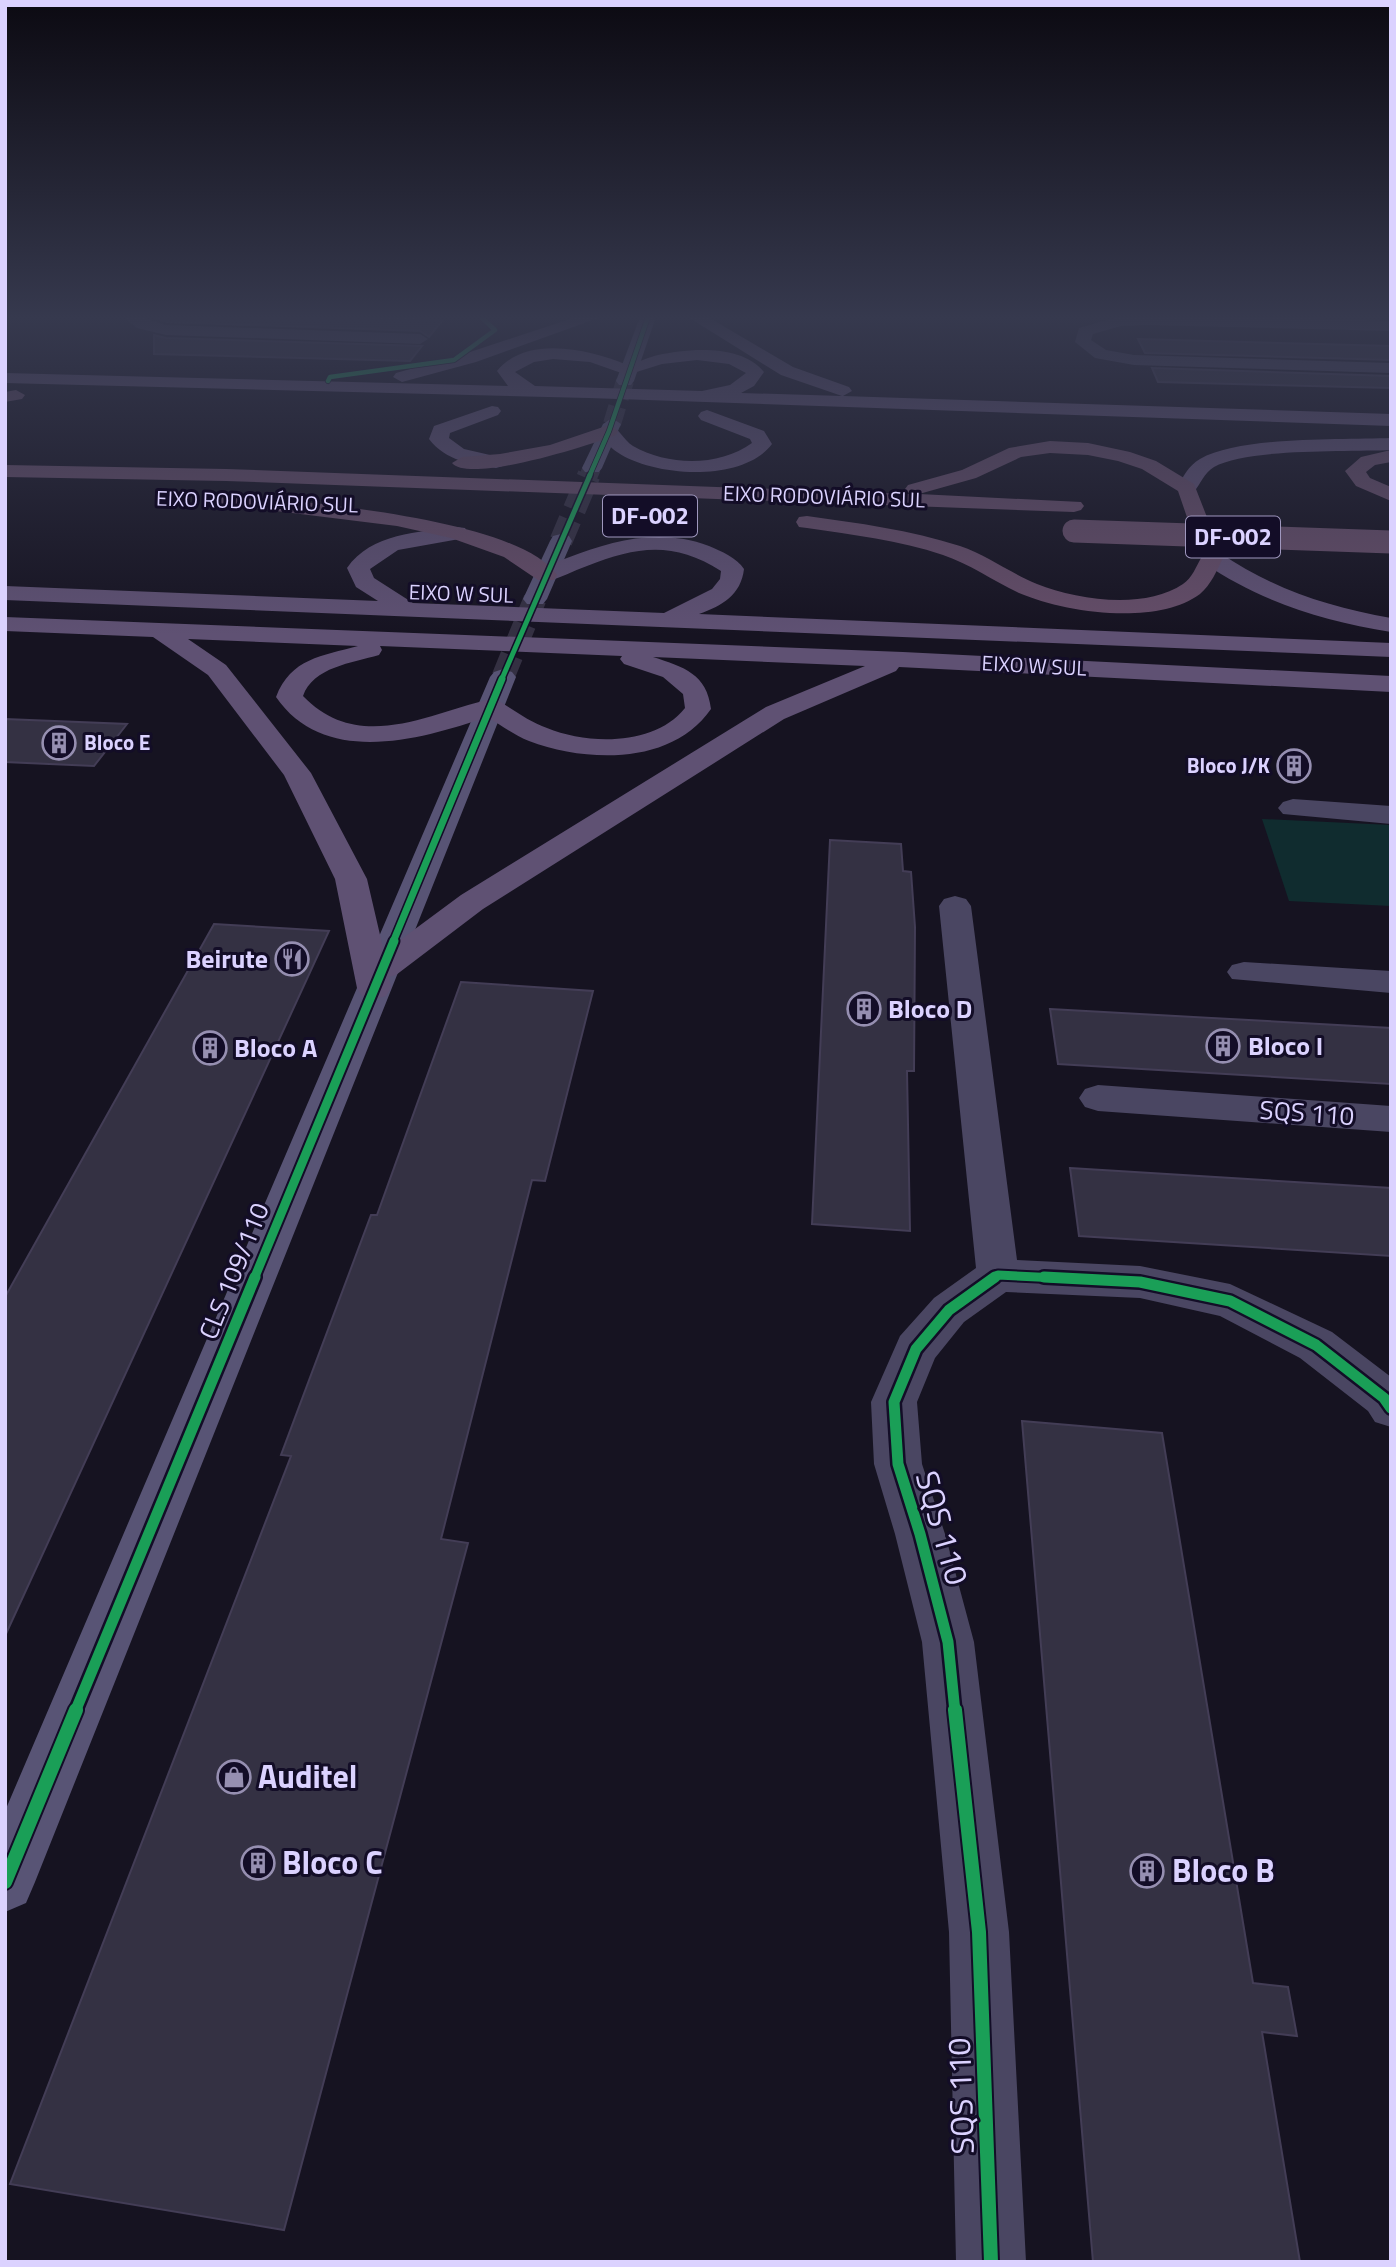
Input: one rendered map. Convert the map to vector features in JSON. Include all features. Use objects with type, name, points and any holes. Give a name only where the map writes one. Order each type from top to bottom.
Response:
[{"type":"highway","points":[[226,475],[496,461],[540,455],[579,444],[607,423]]},
{"type":"highway","points":[[841,498],[946,483],[1016,452],[1050,447],[1088,449],[1123,456],[1149,465],[1187,488],[1212,558]]},
{"type":"highway","points":[[1391,456],[1368,461],[1355,471],[1363,482],[1391,495]]},
{"type":"highway","name":"EIXO RODOVIÁRIO SUL","points":[[5,471],[226,475],[1081,506]]},
{"type":"highway","name":"EIXO RODOVIÁRIO SUL","points":[[448,509],[220,500],[397,520],[457,533]]},
{"type":"highway","name":"DF-002","points":[[1171,510],[1212,511]]},
{"type":"highway","name":"DF-002","points":[[544,512],[600,514]]},
{"type":"highway","name":"EIXO RODOVIÁRIO SUL","points":[[954,527],[800,522],[919,541],[985,564],[1008,579],[1033,590],[1064,600],[1101,605],[1136,605],[1168,600],[1191,590],[1202,579],[1212,558]]},
{"type":"highway","name":"DF-002","points":[[1048,531],[1391,542]]},
{"type":"highway","points":[[457,533],[512,552],[546,575]]},
{"type":"main road","points":[[463,423],[441,430],[439,439],[446,449],[465,457],[496,461]]},
{"type":"main road","points":[[607,423],[621,447],[643,459],[672,466],[702,466],[731,461],[754,453],[762,444],[757,435],[731,423]]},
{"type":"main road","points":[[927,423],[1391,437]]},
{"type":"main road","points":[[1187,488],[1194,474],[1205,464],[1225,455],[1254,450],[1391,444]]},
{"type":"main road","points":[[409,610],[364,582],[358,568],[367,556],[390,545],[457,533]]},
{"type":"main road","points":[[546,575],[596,553],[625,545],[657,542],[702,550],[715,555],[733,569],[733,581],[724,594],[663,619]]},
{"type":"main road","points":[[1212,558],[1246,582],[1309,609],[1391,625]]},
{"type":"main road","name":"EIXO W SUL","points":[[5,593],[1391,650]]},
{"type":"main road","name":"EIXO W SUL","points":[[5,624],[902,660],[1391,684]]},
{"type":"main road","points":[[160,631],[217,670],[297,773],[351,879],[379,978],[472,902],[775,713],[902,660]]},
{"type":"main road","points":[[430,642],[376,649],[316,666],[295,681],[289,696],[301,713],[327,727],[365,734],[405,732],[490,707],[540,736],[577,746],[615,746],[651,740],[684,725],[698,709],[695,691],[673,673],[609,650]]},
{"type":"street","points":[[592,468],[607,423]]},
{"type":"street","points":[[535,599],[561,541]]},
{"type":"street","name":"CLS 109/110","points":[[5,1882],[503,677]]},
{"type":"street","points":[[1293,808],[1391,815]]},
{"type":"street","points":[[955,906],[998,1275],[1140,1282],[1230,1301],[1316,1345],[1388,1399]]},
{"type":"street","points":[[1244,972],[1391,982]]},
{"type":"street","name":"SQS 110","points":[[1098,1098],[1391,1119]]},
{"type":"street","name":"SQS 110","points":[[991,2262],[979,1932],[948,1642],[920,1534],[898,1464],[894,1402],[916,1349],[949,1310],[998,1275]]},
{"type":"green space","points":[[1262,819],[1391,825],[1391,906],[1289,901]]},
{"type":"building","name":"Bloco E","points":[[5,719],[127,724],[94,766],[5,762]]},
{"type":"building","name":"Bloco D","points":[[830,840],[901,844],[903,871],[911,872],[915,927],[914,1071],[907,1071],[910,1231],[812,1224]]},
{"type":"building","points":[[214,924],[329,931],[5,1636],[5,1297]]},
{"type":"building","name":"Bloco C","points":[[461,982],[593,991],[545,1181],[532,1180],[441,1539],[468,1543],[284,2230],[10,2184],[291,1456],[281,1455],[371,1215],[377,1215]]},
{"type":"building","name":"Bloco I","points":[[1050,1009],[1391,1028],[1391,1084],[1058,1064]]},
{"type":"building","points":[[1070,1168],[1391,1188],[1391,1256],[1079,1236]]},
{"type":"building","name":"Bloco B","points":[[1022,1421],[1162,1433],[1253,1983],[1288,1987],[1297,2036],[1262,2032],[1300,2262],[1093,2262]]},
{"type":"tunnel","points":[[588,477],[592,468]]},
{"type":"tunnel","points":[[561,541],[589,475]]},
{"type":"tunnel","points":[[503,677],[535,599]]},
{"type":"cycle path","points":[[5,1882],[490,707],[612,423]]},
{"type":"cycle path","points":[[991,2262],[979,1932],[948,1642],[920,1534],[898,1464],[894,1402],[916,1349],[949,1310],[998,1275],[1140,1282],[1230,1301],[1316,1345],[1384,1398],[1391,1408]]},
{"type":"place","name":"Bloco E","points":[[59,743]]},
{"type":"place","name":"Bloco J/K","points":[[1294,766]]},
{"type":"place","name":"Beirute","points":[[292,959]]},
{"type":"place","name":"Bloco D","points":[[864,1009]]},
{"type":"place","name":"Bloco I","points":[[1223,1046]]},
{"type":"place","name":"Bloco A","points":[[210,1048]]},
{"type":"place","name":"Auditel","points":[[234,1777]]},
{"type":"place","name":"Bloco C","points":[[258,1863]]},
{"type":"place","name":"Bloco B","points":[[1147,1871]]}]
